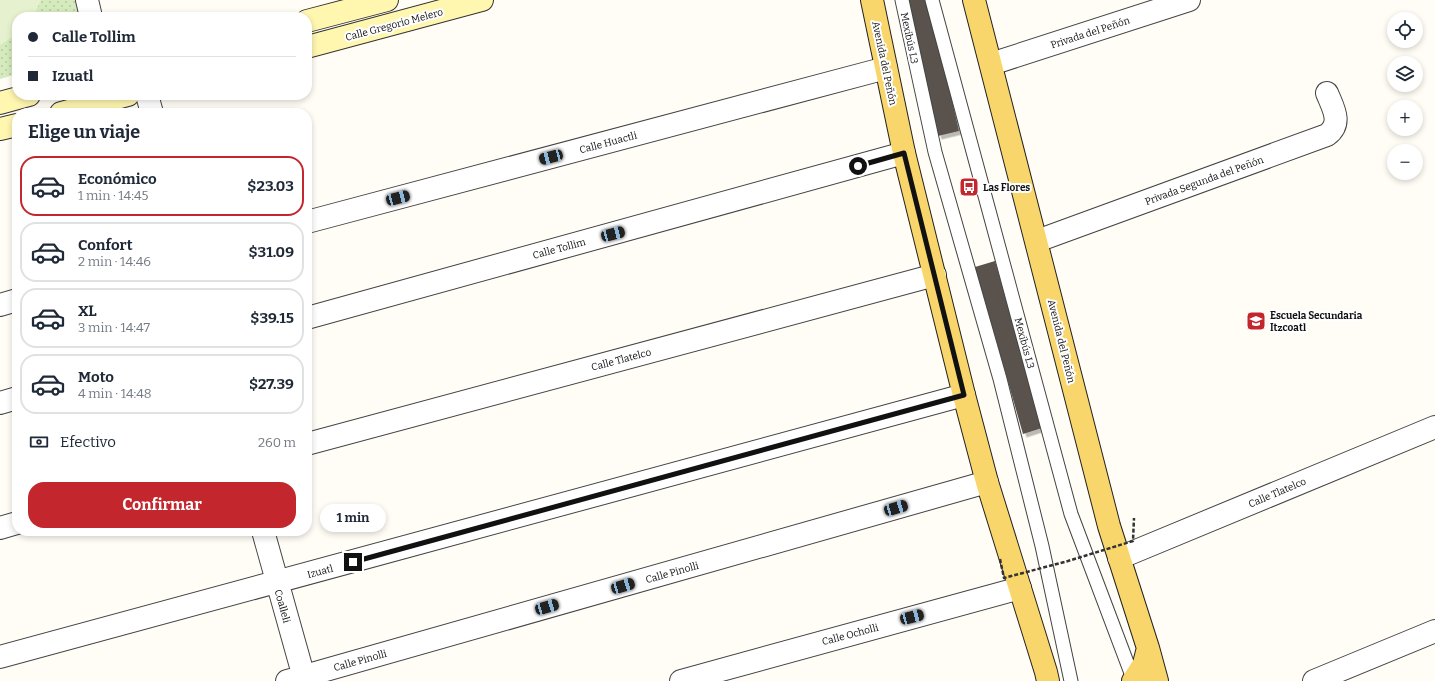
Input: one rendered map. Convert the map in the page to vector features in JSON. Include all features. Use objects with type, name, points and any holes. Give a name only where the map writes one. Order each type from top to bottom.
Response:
[{"type":"main road","points":[[312,20],[387,0]]},
{"type":"main road","name":"Calle Gregorio Melero","points":[[312,46],[482,0]]},
{"type":"main road","name":"Avenida del Peñón","points":[[872,0],[904,153],[964,395],[988,482],[1048,681]]},
{"type":"main road","name":"Avenida del Peñón","points":[[974,0],[1109,526],[1157,681]]},
{"type":"main road","points":[[0,103],[12,100]]},
{"type":"main road","points":[[77,108],[103,100]]},
{"type":"main road","points":[[0,129],[12,126]]},
{"type":"main road","points":[[1133,681],[1144,664],[1148,648]]},
{"type":"street","points":[[87,0],[90,12]]},
{"type":"street","name":"Privada del Peñón","points":[[991,64],[1189,0]]},
{"type":"street","name":"Calle Huactli","points":[[312,221],[886,68]]},
{"type":"street","name":"Privada Segunda del Peñón","points":[[1037,241],[1327,135],[1333,130],[1336,124],[1336,116],[1327,93]]},
{"type":"street","name":"Calle Tollim","points":[[312,317],[904,153]]},
{"type":"street","name":"Calle Tlatelco","points":[[312,443],[935,275]]},
{"type":"street","points":[[0,305],[12,301]]},
{"type":"street","name":"Izuatl","points":[[0,657],[964,395]]},
{"type":"street","points":[[0,403],[12,399]]},
{"type":"street","name":"Calle Tlatelco","points":[[1119,558],[1435,427]]},
{"type":"street","name":"Calle Pinolli","points":[[299,680],[988,482]]},
{"type":"street","points":[[0,528],[12,524]]},
{"type":"street","name":"Coalleli","points":[[264,536],[277,582],[299,680]]},
{"type":"street","name":"Calle Ocholli","points":[[681,681],[1020,588]]},
{"type":"street","points":[[1314,681],[1435,631]]},
{"type":"lane","name":"Mexibús L3","points":[[902,0],[935,152],[1000,379],[1042,546],[1071,681]]},
{"type":"lane","name":"Mexibús L3","points":[[932,0],[1071,514],[1133,681]]},
{"type":"path","points":[[1000,559],[1004,578],[1134,541],[1134,518]]},
{"type":"green space","points":[[0,0],[75,0],[78,12],[12,12],[12,75],[0,79]]},
{"type":"green space","points":[[0,0],[41,0],[35,12],[12,12],[12,37],[0,45]]},
{"type":"building","points":[[906,0],[929,0],[959,131],[938,136]]},
{"type":"building","points":[[995,261],[1042,428],[1023,434],[975,267]]},
{"type":"place","name":"Las Flores","points":[[969,187]]},
{"type":"place","name":"Escuela Secundaria Itzcoatl","points":[[1256,321]]},
{"type":"route","points":[[353,562],[964,395],[904,153],[858,166]]}]
